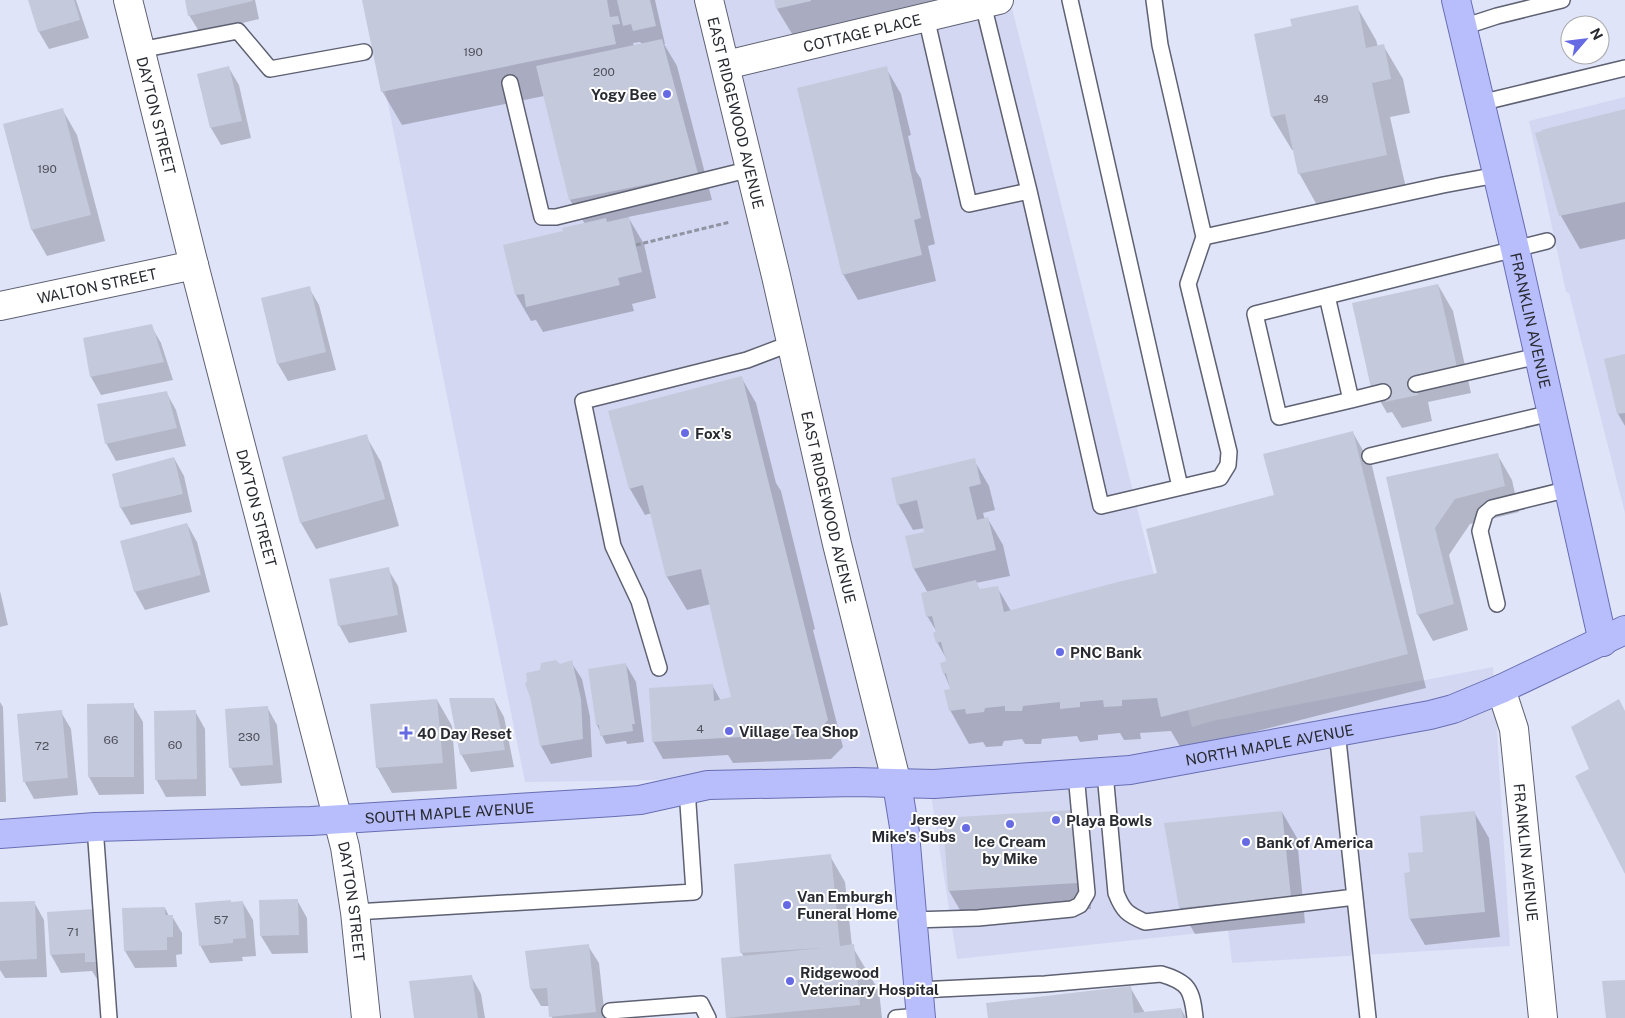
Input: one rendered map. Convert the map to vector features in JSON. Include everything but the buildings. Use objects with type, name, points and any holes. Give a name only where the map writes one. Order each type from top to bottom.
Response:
[{"type":"main road","name":"FRANKLIN AVENUE","points":[[1456,0],[1569,489],[1614,636]]},
{"type":"main road","name":"NORTH MAPLE AVENUE","points":[[898,784],[934,784],[1105,773],[1187,761],[1337,731],[1430,715],[1453,709],[1501,689],[1614,636]]},
{"type":"main road","name":"SOUTH MAPLE AVENUE","points":[[0,834],[95,827],[337,819],[614,802],[640,800],[708,785],[855,782],[898,784]]},
{"type":"main road","name":"EAST RIDGEWOOD AVENUE","points":[[898,784],[905,833],[912,920],[914,1011]]},
{"type":"street","name":"DAYTON STREET","points":[[128,0],[194,265],[348,862],[366,1018]]},
{"type":"street","name":"EAST RIDGEWOOD AVENUE","points":[[709,0],[751,168],[838,544],[898,784]]},
{"type":"street","name":"COTTAGE PLACE","points":[[726,65],[988,1]]},
{"type":"street","name":"WALTON STREET","points":[[0,306],[194,265]]},
{"type":"street","name":"FRANKLIN AVENUE","points":[[1501,689],[1514,729],[1543,1018]]},
{"type":"lane","points":[[1070,0],[1180,487]]},
{"type":"lane","points":[[988,1],[1101,506],[1220,478],[1228,465],[1229,452],[1188,284],[1204,237],[1160,45],[1154,0]]},
{"type":"lane","points":[[1463,26],[1562,0]]},
{"type":"lane","points":[[926,17],[970,204],[1029,191]]},
{"type":"lane","points":[[140,50],[238,31],[270,69],[364,52]]},
{"type":"lane","points":[[1480,103],[1625,68]]},
{"type":"lane","points":[[510,83],[542,217],[556,217],[751,168]]},
{"type":"lane","points":[[1204,237],[1497,175]]},
{"type":"lane","points":[[1384,392],[1279,417],[1255,314],[1547,241]]},
{"type":"lane","points":[[1327,296],[1351,400]]},
{"type":"lane","points":[[659,668],[638,601],[614,546],[583,401],[747,360],[792,343]]},
{"type":"lane","points":[[1416,384],[1538,356]]},
{"type":"lane","points":[[1370,456],[1552,413]]},
{"type":"lane","points":[[1497,604],[1480,531],[1485,514],[1492,508],[1569,489]]},
{"type":"lane","points":[[1337,731],[1368,1018]]},
{"type":"lane","points":[[1105,773],[1116,893],[1120,904],[1128,914],[1145,922],[1355,897]]},
{"type":"lane","points":[[912,920],[997,916],[1072,909],[1080,905],[1087,893],[1076,774]]},
{"type":"lane","points":[[355,912],[694,892],[687,790]]},
{"type":"lane","points":[[95,827],[109,1018]]},
{"type":"lane","points":[[914,1011],[1045,984],[1161,974],[1178,979],[1192,995],[1195,1018]]},
{"type":"lane","points":[[610,1011],[701,1004],[708,1018]]},
{"type":"path","points":[[636,245],[730,222]]},
{"type":"shaded area","points":[[367,0],[1010,0],[1192,727],[1212,721],[1493,667],[1510,946],[1232,963],[1228,930],[957,959],[928,776],[525,782]]},
{"type":"shaded area","points":[[1625,97],[1625,513],[1569,293],[1566,292],[1529,121]]},
{"type":"place","name":"Yogy Bee","points":[[667,94]]},
{"type":"place","name":"Fox's","points":[[685,433]]},
{"type":"place","name":"PNC Bank","points":[[1060,652]]},
{"type":"place","name":"Village Tea Shop","points":[[729,731]]},
{"type":"place","name":"40 Day Reset","points":[[406,733]]},
{"type":"place","name":"Playa Bowls","points":[[1056,820]]},
{"type":"place","name":"Ice Cream by Mike","points":[[1010,824]]},
{"type":"place","name":"Jersey Mike's Subs","points":[[966,828]]},
{"type":"place","name":"Bank of America","points":[[1246,842]]},
{"type":"place","name":"Van Emburgh Funeral Home","points":[[787,905]]},
{"type":"place","name":"Ridgewood Veterinary Hospital","points":[[790,981]]}]
